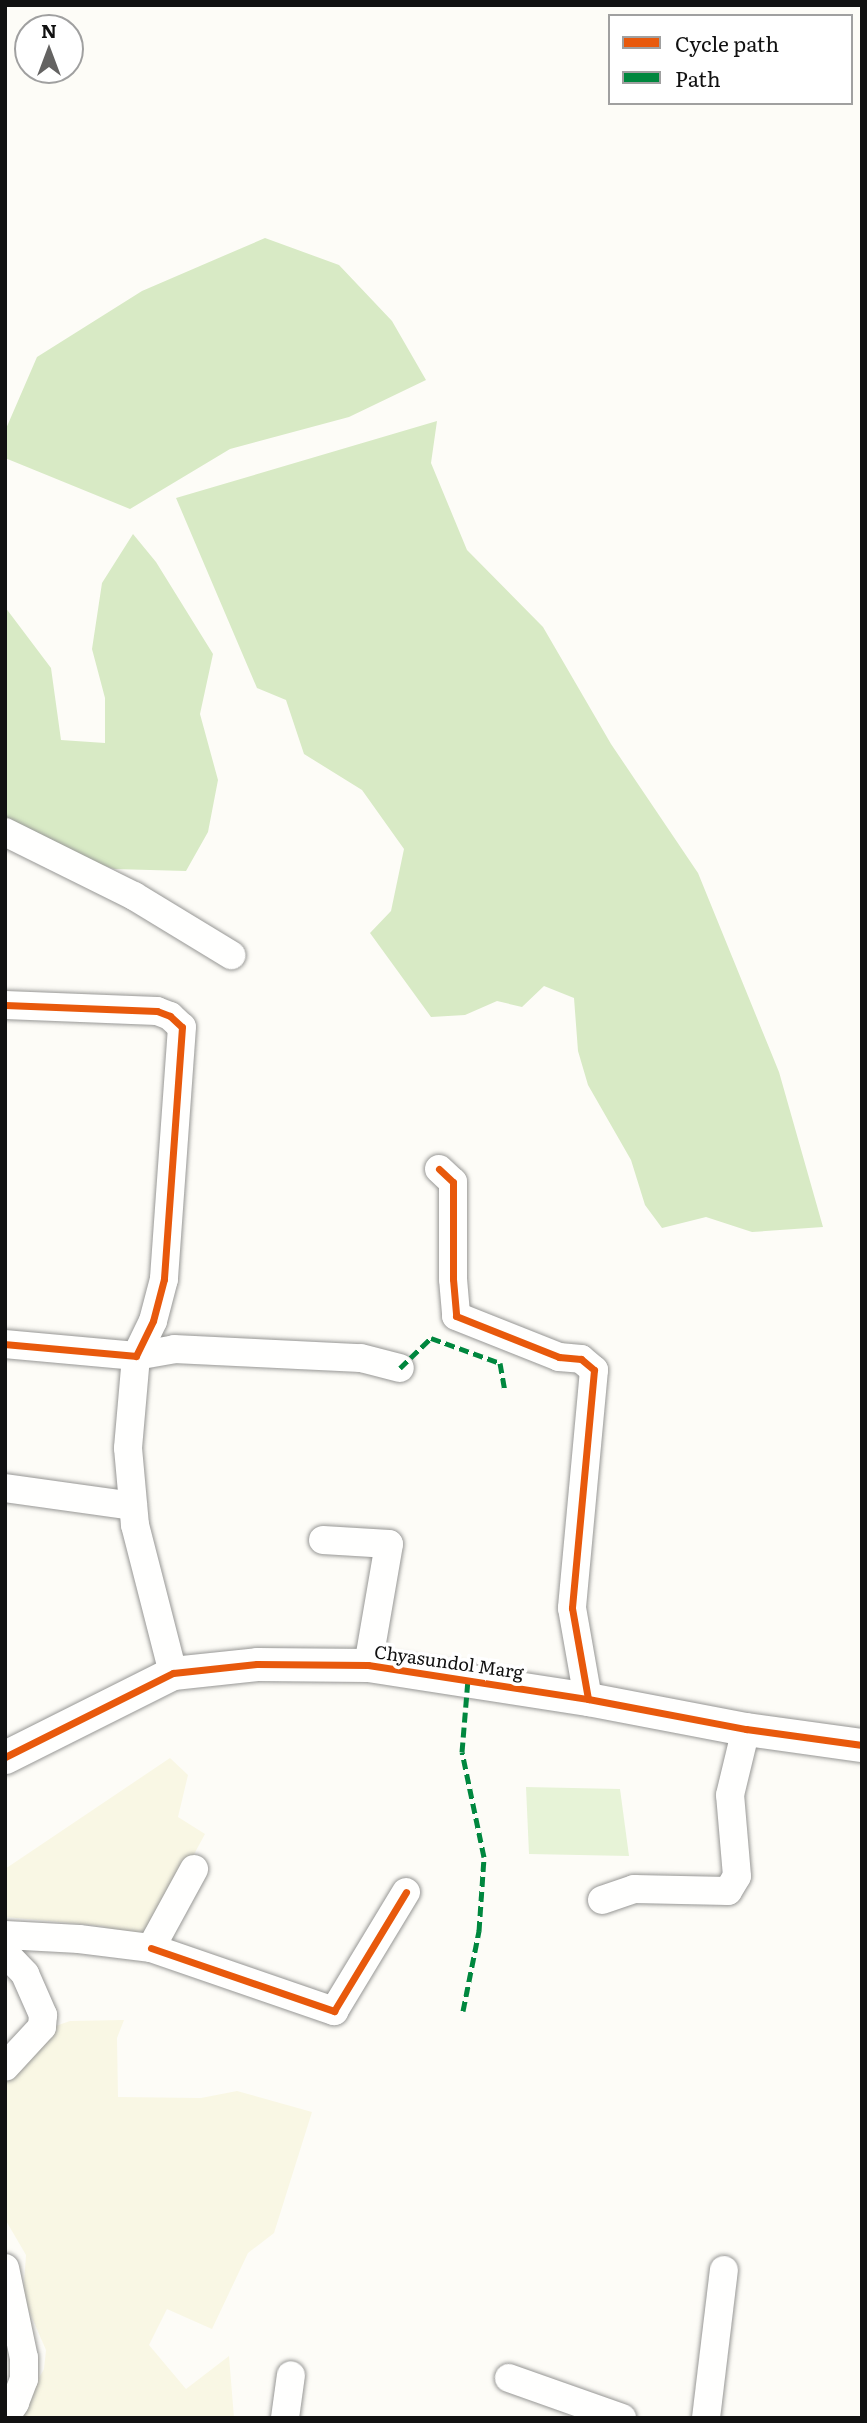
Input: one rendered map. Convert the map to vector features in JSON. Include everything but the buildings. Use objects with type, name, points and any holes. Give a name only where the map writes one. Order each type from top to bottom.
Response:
[{"type":"street","points":[[5,832],[134,896],[231,955]]},
{"type":"street","points":[[5,1005],[157,1011],[170,1016],[182,1027],[164,1279],[153,1321],[136,1356],[128,1448],[135,1525],[173,1673]]},
{"type":"street","points":[[439,1170],[453,1182],[453,1279],[456,1316],[559,1357],[581,1359],[594,1370],[572,1608],[588,1699]]},
{"type":"street","points":[[5,1344],[136,1356],[174,1349],[362,1358],[400,1368]]},
{"type":"street","points":[[5,1488],[133,1506]]},
{"type":"street","points":[[323,1540],[389,1544],[368,1665]]},
{"type":"street","name":"Chyasundol Marg","points":[[11,1759],[173,1673],[257,1664],[368,1665],[588,1699],[746,1729],[862,1745]]},
{"type":"street","points":[[602,1900],[634,1889],[728,1891],[737,1876],[730,1795],[746,1729]]},
{"type":"street","points":[[151,1948],[194,1869]]},
{"type":"street","points":[[5,1935],[79,1939],[151,1948],[334,2011],[407,1892]]},
{"type":"street","points":[[5,1953],[25,1974],[43,2015],[42,2027],[5,2067]]},
{"type":"street","points":[[5,2268],[24,2358],[24,2379],[5,2418]]},
{"type":"street","points":[[706,2418],[724,2270]]},
{"type":"street","points":[[285,2418],[291,2375]]},
{"type":"street","points":[[509,2378],[622,2418]]},
{"type":"shaded area","points":[[170,1758],[188,1775],[178,1817],[205,1834],[148,1939],[102,1926],[5,1917],[5,1869]]},
{"type":"shaded area","points":[[124,2020],[117,2038],[118,2097],[201,2098],[237,2091],[312,2112],[274,2233],[248,2253],[212,2329],[167,2309],[149,2345],[186,2389],[229,2356],[234,2418],[17,2418],[44,2369],[46,2350],[23,2297],[26,2255],[5,2219],[5,2075],[47,2029],[70,2021]]},
{"type":"green space","points":[[265,238],[339,265],[392,321],[426,380],[349,417],[230,449],[130,509],[5,458],[5,431],[37,357],[142,291]]},
{"type":"green space","points":[[437,421],[431,463],[467,550],[543,627],[611,744],[698,873],[779,1072],[823,1227],[752,1232],[706,1217],[662,1228],[645,1205],[631,1160],[588,1085],[578,1051],[574,998],[544,986],[522,1007],[497,1001],[465,1015],[431,1017],[370,933],[391,911],[404,849],[362,790],[304,754],[286,700],[257,688],[176,498]]},
{"type":"green space","points":[[133,534],[156,562],[213,654],[200,714],[218,780],[208,832],[186,871],[114,869],[35,843],[5,819],[5,607],[51,668],[61,740],[105,743],[105,698],[92,649],[102,583]]},
{"type":"green space","points":[[526,1787],[620,1789],[629,1856],[529,1854]]},
{"type":"marked path","points":[[400,1368],[431,1338],[500,1363],[505,1390]]},
{"type":"marked path","points":[[463,2011],[479,1931],[484,1857],[462,1752],[468,1679]]},
{"type":"cycle path","points":[[5,1005],[157,1011],[170,1016],[182,1027],[164,1279],[153,1321],[136,1356],[5,1344]]},
{"type":"cycle path","points":[[439,1169],[453,1182],[453,1279],[456,1316],[559,1357],[581,1359],[594,1370],[572,1608],[588,1699]]},
{"type":"cycle path","points":[[5,1757],[173,1673],[257,1664],[368,1665],[588,1699],[746,1729],[862,1745]]},
{"type":"cycle path","points":[[151,1948],[334,2011],[406,1892]]}]
